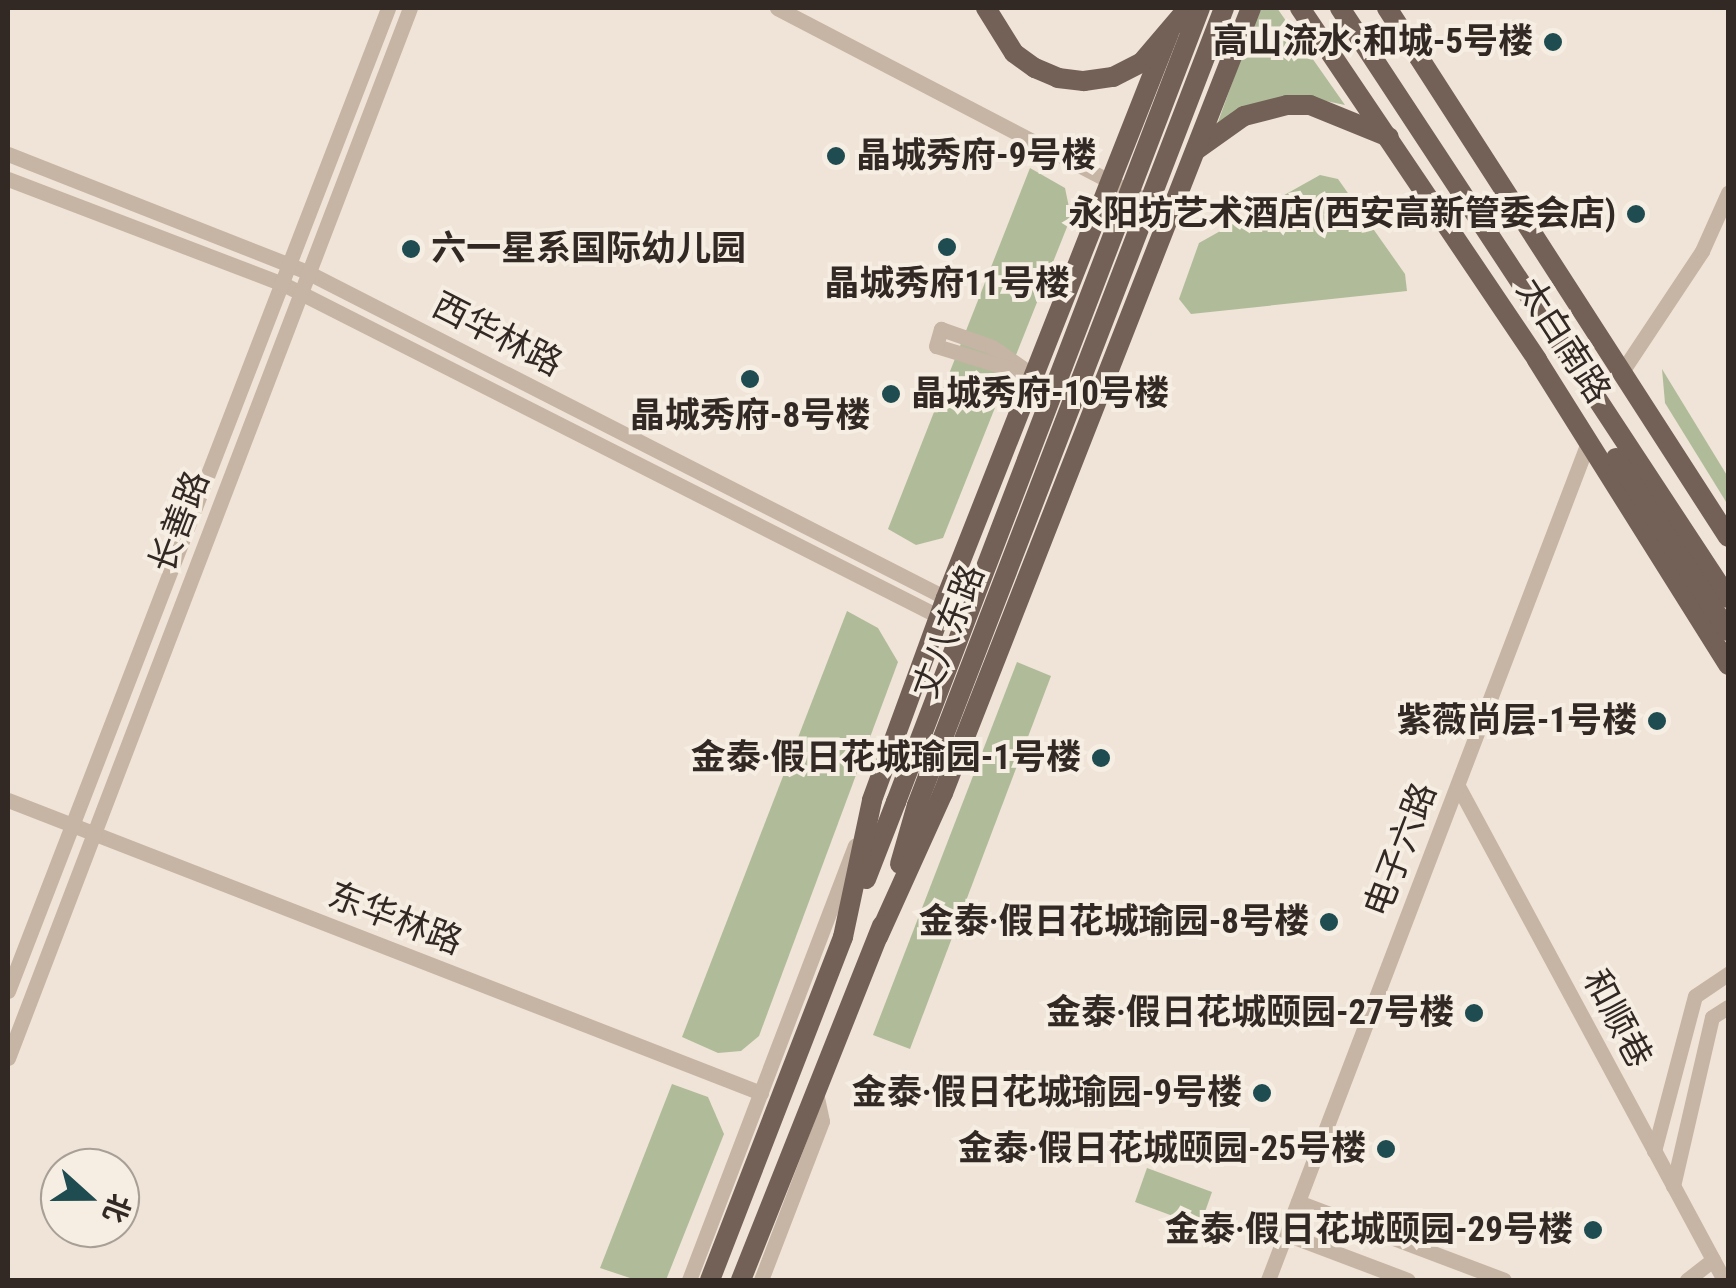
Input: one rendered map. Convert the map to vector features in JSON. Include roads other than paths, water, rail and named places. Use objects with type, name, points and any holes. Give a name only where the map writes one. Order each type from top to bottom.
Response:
[{"type":"main road","points":[[986,8],[1014,53],[1034,68],[1058,78],[1084,81],[1113,77],[1142,62],[1188,8]]},
{"type":"main road","points":[[1168,8],[1170,32]]},
{"type":"main road","name":"丈八东路","points":[[843,937],[872,800],[943,607],[1179,8]]},
{"type":"main road","name":"丈八东路","points":[[741,1280],[878,936],[907,803],[1200,8]]},
{"type":"main road","name":"丈八东路","points":[[710,1280],[843,937],[907,803],[1224,8]]},
{"type":"main road","points":[[878,936],[943,793],[1251,8]]},
{"type":"main road","name":"太白南路","points":[[1300,8],[1392,138],[1589,440],[1728,664]]},
{"type":"main road","name":"太白南路","points":[[1315,8],[1441,191],[1728,631]]},
{"type":"main road","name":"太白南路","points":[[1340,8],[1728,598]]},
{"type":"main road","name":"太白南路","points":[[1389,10],[1728,537]]},
{"type":"main road","points":[[1195,151],[1244,116],[1287,105],[1310,105],[1392,138]]},
{"type":"street","name":"长善路","points":[[8,991],[388,8]]},
{"type":"street","name":"长善路","points":[[8,1058],[410,8]]},
{"type":"street","points":[[777,8],[1109,185],[1170,213]]},
{"type":"street","name":"西华林路","points":[[8,154],[307,272],[943,607]]},
{"type":"street","name":"西华林路","points":[[8,179],[281,283],[943,607]]},
{"type":"street","points":[[1623,370],[1702,251],[1728,192]]},
{"type":"street","points":[[941,329],[992,346],[1034,376],[936,346],[941,329]]},
{"type":"street","name":"电子六路","points":[[1268,1280],[1589,440]]},
{"type":"street","name":"和顺巷","points":[[1458,786],[1724,1280]]},
{"type":"street","name":"东华林路","points":[[8,800],[761,1094]]},
{"type":"street","points":[[689,1280],[872,800]]},
{"type":"street","points":[[1654,1151],[1695,996],[1728,974]]},
{"type":"street","points":[[1673,1186],[1712,1017],[1728,1007]]},
{"type":"street","points":[[761,1280],[822,1121],[817,1097]]},
{"type":"street","points":[[773,1115],[800,1125]]},
{"type":"street","points":[[1298,1202],[1504,1280]]},
{"type":"street","points":[[1286,1234],[1408,1280]]},
{"type":"street","points":[[1687,1280],[1712,1260]]},
{"type":"place","name":"高山流水·和城-5号楼","points":[[1553,42]]},
{"type":"place","name":"晶城秀府-9号楼","points":[[836,156]]},
{"type":"place","name":"永阳坊艺术酒店(西安高新管委会店)","points":[[1636,214]]},
{"type":"place","name":"晶城秀府11号楼","points":[[947,247]]},
{"type":"place","name":"六一星系国际幼儿园","points":[[411,249]]},
{"type":"place","name":"晶城秀府-8号楼","points":[[750,379]]},
{"type":"place","name":"晶城秀府-10号楼","points":[[891,394]]},
{"type":"place","name":"紫薇尚层-1号楼","points":[[1657,721]]},
{"type":"place","name":"金泰·假日花城瑜园-1号楼","points":[[1101,758]]},
{"type":"place","name":"金泰·假日花城瑜园-8号楼","points":[[1329,922]]},
{"type":"place","name":"金泰·假日花城颐园-27号楼","points":[[1474,1013]]},
{"type":"place","name":"金泰·假日花城瑜园-9号楼","points":[[1262,1093]]},
{"type":"place","name":"金泰·假日花城颐园-25号楼","points":[[1386,1149]]},
{"type":"place","name":"金泰·假日花城颐园-29号楼","points":[[1593,1230]]}]
